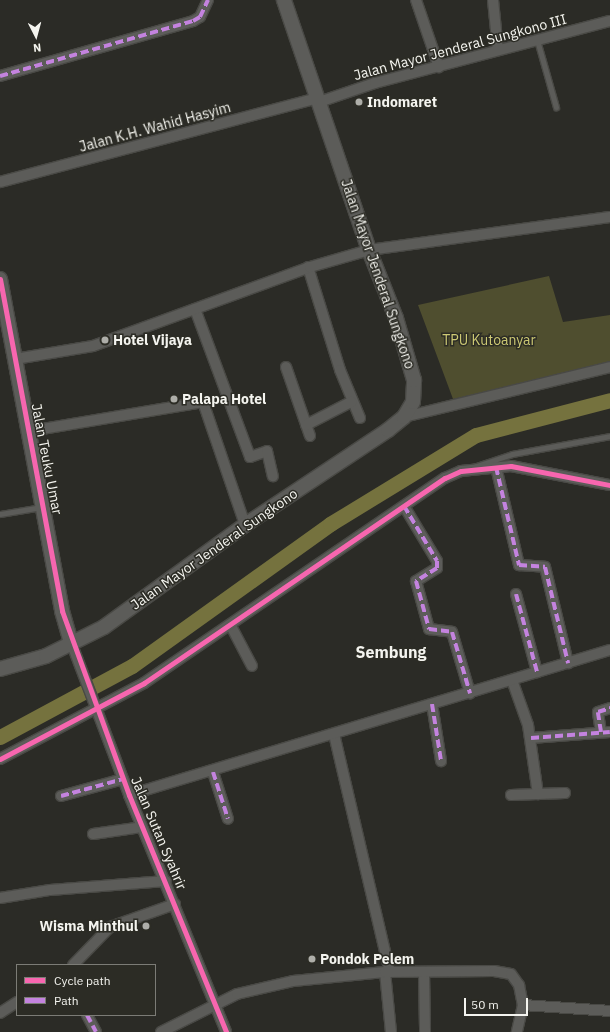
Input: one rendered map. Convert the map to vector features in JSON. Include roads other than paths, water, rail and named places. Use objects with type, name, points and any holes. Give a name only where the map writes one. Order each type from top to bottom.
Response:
[{"type":"main road","name":"Jalan Mayor Jenderal Sungkono","points":[[0,669],[46,656],[104,626],[245,525],[404,417],[413,402],[414,380],[396,318],[369,250],[284,0]]},
{"type":"main road","name":"Jalan Teuku Umar","points":[[0,279],[30,431],[62,611],[71,642]]},
{"type":"street","points":[[0,76],[193,21],[200,17],[208,0]]},
{"type":"street","points":[[416,0],[439,67]]},
{"type":"street","points":[[493,0],[498,50]]},
{"type":"street","name":"Jalan Mayor Jenderal Sungkono III","points":[[318,100],[498,50],[610,21]]},
{"type":"street","name":"Jalan K.H. Wahid Hasyim","points":[[0,182],[318,100]]},
{"type":"street","points":[[15,359],[85,348],[308,267],[369,250],[610,217]]},
{"type":"street","points":[[308,267],[351,402],[360,418]]},
{"type":"street","points":[[195,309],[250,457],[267,451],[273,476]]},
{"type":"street","points":[[286,367],[310,436]]},
{"type":"street","points":[[404,417],[610,367]]},
{"type":"street","points":[[30,431],[202,402],[245,525]]},
{"type":"street","points":[[306,425],[351,402]]},
{"type":"street","points":[[496,467],[519,566],[545,567],[568,662]]},
{"type":"street","points":[[0,759],[96,709],[231,626],[445,478],[461,471],[496,467],[526,468],[610,485]]},
{"type":"street","points":[[404,506],[437,561],[433,571],[416,581],[429,629],[452,632],[470,693]]},
{"type":"street","points":[[516,594],[537,672]]},
{"type":"street","points":[[231,626],[252,666]]},
{"type":"street","name":"Jalan Sutan Syahrir","points":[[71,642],[84,672],[96,709],[129,795],[166,881],[226,1032]]},
{"type":"street","points":[[129,795],[213,772],[610,650]]},
{"type":"street","points":[[512,680],[531,738],[538,794]]},
{"type":"street","points":[[432,704],[441,761]]},
{"type":"street","points":[[531,738],[605,732],[598,712],[610,708]]},
{"type":"street","points":[[334,734],[388,972],[391,1032]]},
{"type":"street","points":[[213,772],[228,819]]},
{"type":"street","points":[[61,796],[123,778]]},
{"type":"street","points":[[511,795],[565,793]]},
{"type":"street","points":[[93,834],[142,827]]},
{"type":"street","points":[[0,898],[50,890],[166,881]]},
{"type":"street","points":[[74,964],[110,927],[175,904]]},
{"type":"street","points":[[161,1032],[215,1003],[293,981],[388,972],[505,972],[517,980],[523,1005],[517,1032]]},
{"type":"street","points":[[424,972],[425,1032]]},
{"type":"street","points":[[0,1013],[16,1003]]},
{"type":"street","points":[[523,1005],[610,1011]]},
{"type":"street","points":[[88,1016],[96,1032]]},
{"type":"lane","points":[[536,40],[556,106]]},
{"type":"lane","points":[[461,471],[512,454],[610,436]]},
{"type":"lane","points":[[0,514],[44,507]]},
{"type":"waterway","points":[[0,737],[132,666],[330,524],[476,435],[610,400]]},
{"type":"place","name":"Indomaret","points":[[359,102]]},
{"type":"place","name":"Hotel Vijaya","points":[[105,340]]},
{"type":"place","name":"Palapa Hotel","points":[[174,399]]},
{"type":"place","name":"Wisma Minthul","points":[[146,926]]},
{"type":"place","name":"Pondok Pelem","points":[[312,959]]},
{"type":"district","name":"Sembung","points":[[391,652]]},
{"type":"park label","name":"TPU Kutoanyar","points":[[489,340]]}]
